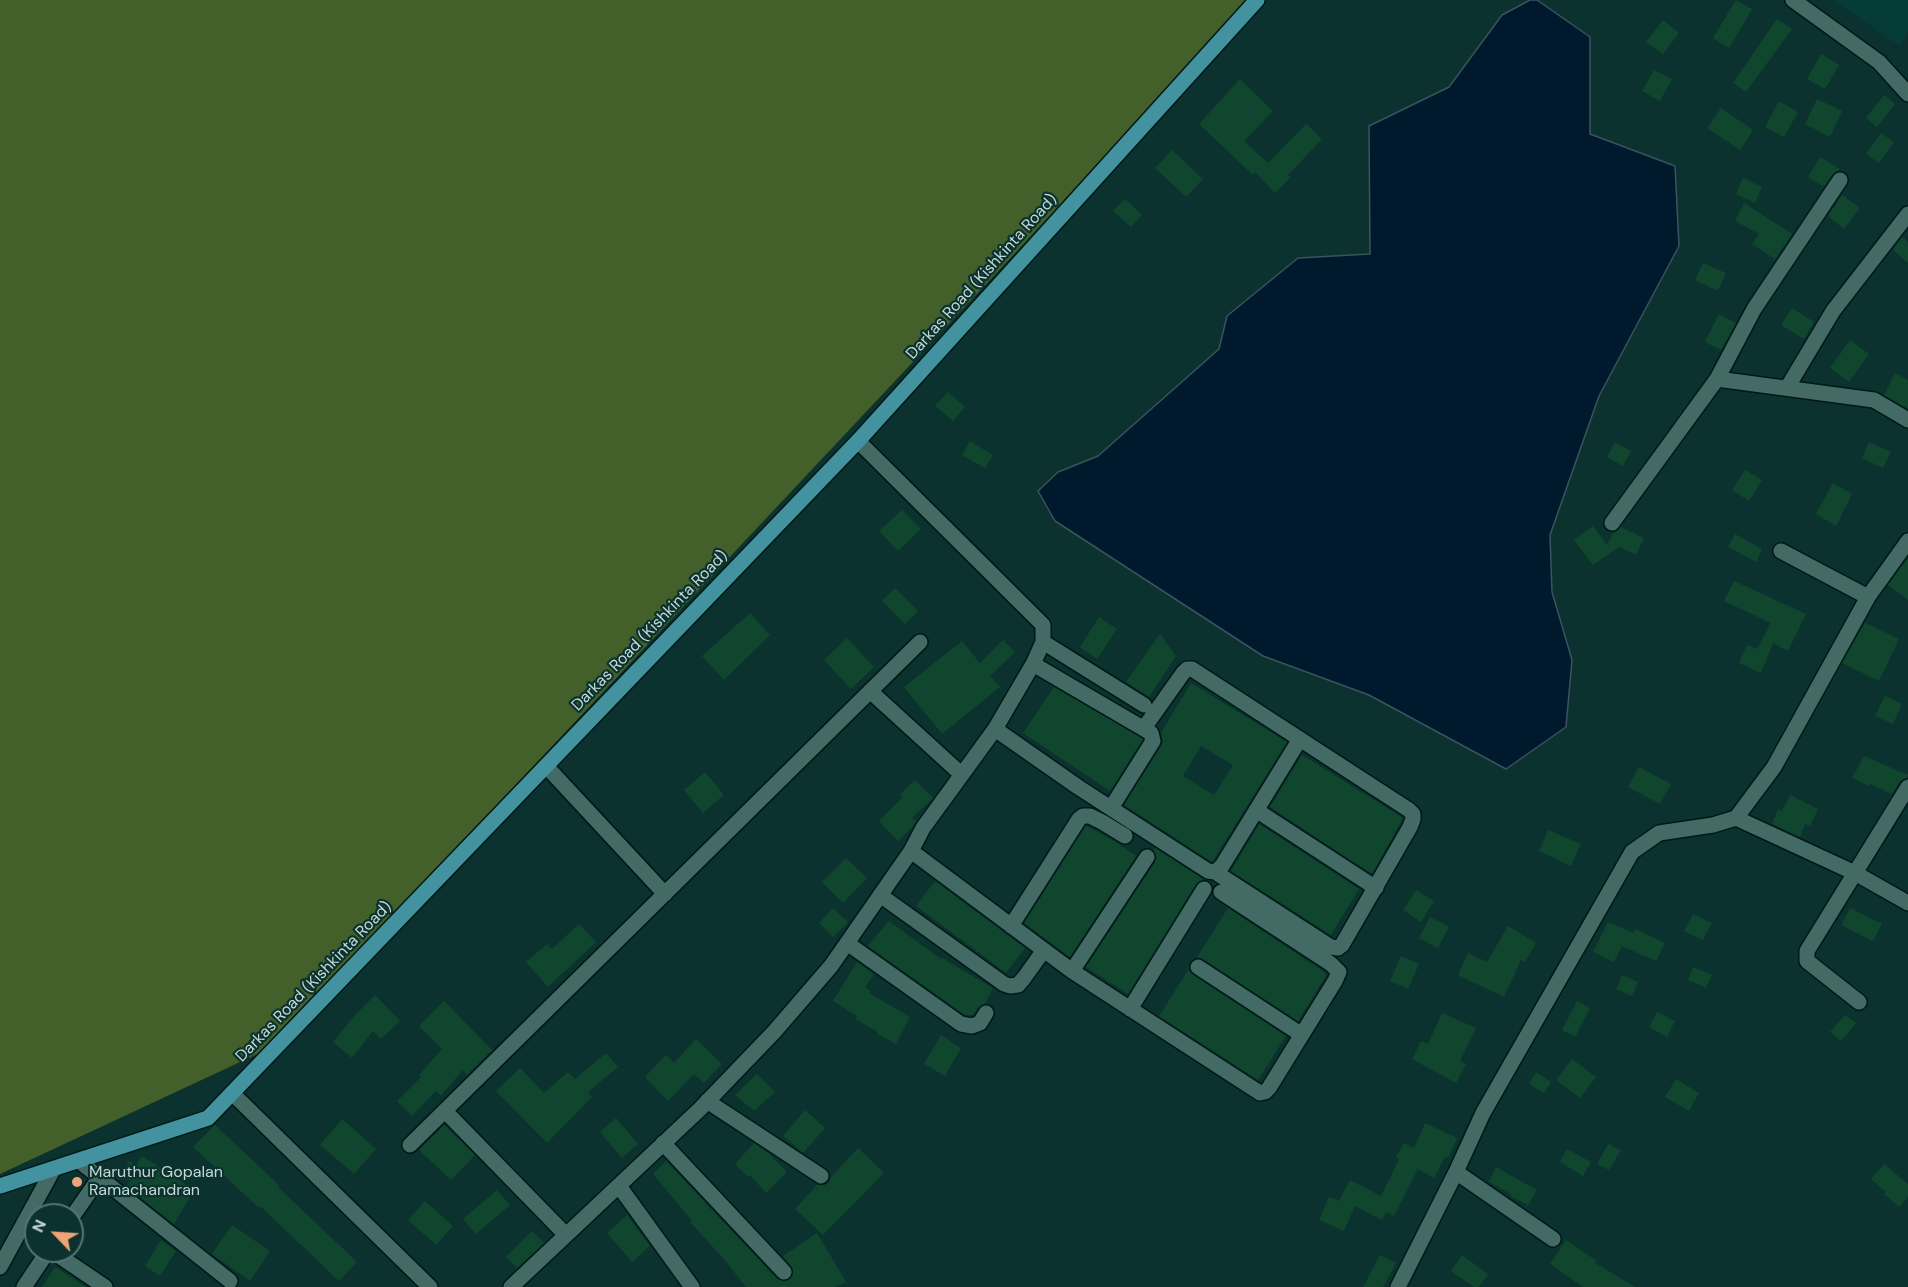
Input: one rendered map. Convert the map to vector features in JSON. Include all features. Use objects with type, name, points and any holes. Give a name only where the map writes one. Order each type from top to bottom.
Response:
[{"type":"main road","name":"Darkas Road (Kishkinta Road)","points":[[0,1186],[208,1118],[858,441],[1257,0]]},
{"type":"street","points":[[1793,0],[1879,62],[1908,94]]},
{"type":"street","points":[[1612,523],[1717,379],[1754,309],[1840,180]]},
{"type":"street","points":[[1787,388],[1833,311],[1908,214]]},
{"type":"street","points":[[1717,379],[1874,400],[1908,420]]},
{"type":"street","points":[[510,1287],[707,1101],[774,1032],[831,966],[911,851],[923,828],[995,729],[1033,664],[1043,642],[1043,626],[858,441]]},
{"type":"street","points":[[1398,1287],[1483,1113],[1632,852],[1659,833],[1713,825],[1736,818],[1774,767],[1868,597],[1908,541]]},
{"type":"street","points":[[1781,551],[1868,597]]},
{"type":"street","points":[[410,1145],[920,642]]},
{"type":"street","points":[[1043,642],[1144,705]]},
{"type":"street","points":[[1033,664],[1151,733],[1153,741],[1111,808]]},
{"type":"street","points":[[995,729],[1208,871],[1215,872],[1331,947],[1338,948],[1342,945],[1410,827],[1413,814],[1192,669],[1187,669],[1183,673],[1143,728]]},
{"type":"street","points":[[870,691],[961,774]]},
{"type":"street","points":[[1215,872],[1222,866],[1300,739]]},
{"type":"street","points":[[546,766],[665,894]]},
{"type":"street","points":[[1859,1002],[1808,960],[1807,951],[1908,787]]},
{"type":"street","points":[[1256,810],[1376,888]]},
{"type":"street","points":[[1011,926],[1079,819],[1083,816],[1090,816],[1125,836]]},
{"type":"street","points":[[1736,818],[1855,873],[1908,903]]},
{"type":"street","points":[[911,851],[1072,971],[1260,1093],[1269,1088],[1339,972],[1221,892]]},
{"type":"street","points":[[1072,971],[1147,857]]},
{"type":"street","points":[[1130,1009],[1204,889]]},
{"type":"street","points":[[880,895],[1004,984],[1018,985],[1044,950]]},
{"type":"street","points":[[847,943],[961,1024],[972,1026],[980,1023],[986,1013]]},
{"type":"street","points":[[1198,967],[1302,1035]]},
{"type":"street","points":[[232,1094],[430,1287]]},
{"type":"street","points":[[707,1101],[821,1176]]},
{"type":"street","points":[[445,1111],[566,1235]]},
{"type":"street","points":[[663,1143],[784,1272]]},
{"type":"street","points":[[79,1161],[232,1285]]},
{"type":"street","points":[[0,1267],[53,1170]]},
{"type":"street","points":[[1456,1172],[1553,1239]]},
{"type":"street","points":[[82,1203],[100,1177]]},
{"type":"street","points":[[619,1185],[692,1287]]},
{"type":"street","points":[[24,1287],[41,1263]]},
{"type":"street","points":[[68,1263],[105,1287]]},
{"type":"shaded area","points":[[1833,0],[1908,0],[1908,32],[1900,46]]},
{"type":"green space","points":[[0,0],[1250,0],[268,1049],[0,1174]]},
{"type":"water","points":[[1530,0],[1537,0],[1590,37],[1590,134],[1675,166],[1679,246],[1599,396],[1550,535],[1552,592],[1572,660],[1566,727],[1506,769],[1369,695],[1263,656],[1055,521],[1038,491],[1058,472],[1098,456],[1219,349],[1227,316],[1298,258],[1370,254],[1369,126],[1449,87],[1502,15]]},
{"type":"building","points":[[1736,0],[1752,9],[1729,48],[1713,38]]},
{"type":"building","points":[[1777,19],[1792,29],[1746,92],[1733,83]]},
{"type":"building","points":[[1663,20],[1679,33],[1663,54],[1646,42]]},
{"type":"building","points":[[1821,54],[1839,65],[1825,89],[1807,79]]},
{"type":"building","points":[[1654,70],[1672,79],[1660,101],[1642,91]]},
{"type":"building","points":[[1240,79],[1273,111],[1244,141],[1268,163],[1306,124],[1322,139],[1288,175],[1291,177],[1275,193],[1255,172],[1253,175],[1199,124]]},
{"type":"building","points":[[1884,95],[1895,104],[1877,127],[1866,118]]},
{"type":"building","points":[[1817,99],[1842,111],[1830,137],[1805,124]]},
{"type":"building","points":[[1779,101],[1798,112],[1784,137],[1765,127]]},
{"type":"building","points":[[1721,108],[1753,130],[1740,150],[1707,128]]},
{"type":"building","points":[[1881,133],[1894,142],[1879,163],[1866,154]]},
{"type":"building","points":[[1172,150],[1203,179],[1186,197],[1155,168]]},
{"type":"building","points":[[1820,157],[1840,169],[1832,175],[1824,187],[1808,177]]},
{"type":"building","points":[[1743,178],[1762,187],[1755,203],[1736,194]]},
{"type":"building","points":[[1842,195],[1860,208],[1844,229],[1828,216]]},
{"type":"building","points":[[1125,199],[1142,215],[1131,227],[1113,211]]},
{"type":"building","points":[[1744,203],[1792,234],[1775,259],[1752,244],[1759,234],[1735,221]]},
{"type":"building","points":[[1902,237],[1908,242],[1908,263],[1893,250]]},
{"type":"building","points":[[1703,263],[1726,273],[1718,291],[1695,280]]},
{"type":"building","points":[[1792,308],[1814,322],[1804,339],[1781,325]]},
{"type":"building","points":[[1719,314],[1736,323],[1721,350],[1705,342]]},
{"type":"building","points":[[1850,340],[1869,354],[1849,382],[1830,368]]},
{"type":"building","points":[[1895,373],[1908,380],[1908,409],[1884,395]]},
{"type":"building","points":[[948,392],[965,407],[953,421],[935,406]]},
{"type":"building","points":[[970,441],[993,455],[985,468],[962,455]]},
{"type":"building","points":[[1615,442],[1631,451],[1623,466],[1607,457]]},
{"type":"building","points":[[1869,442],[1891,452],[1883,468],[1862,458]]},
{"type":"building","points":[[1745,470],[1762,480],[1749,501],[1732,490]]},
{"type":"building","points":[[1833,483],[1852,494],[1836,526],[1816,514]]},
{"type":"building","points":[[902,510],[921,529],[898,551],[879,531]]},
{"type":"building","points":[[1593,526],[1607,545],[1613,533],[1621,527],[1644,538],[1636,555],[1619,547],[1593,565],[1574,540]]},
{"type":"building","points":[[1735,534],[1762,549],[1756,562],[1728,547]]},
{"type":"building","points":[[1908,558],[1908,600],[1888,585]]},
{"type":"building","points":[[1734,581],[1806,614],[1788,651],[1773,643],[1761,673],[1739,663],[1747,645],[1757,649],[1771,623],[1724,601]]},
{"type":"building","points":[[895,588],[918,611],[905,624],[882,601]]},
{"type":"building","points":[[750,613],[770,635],[724,680],[702,656]]},
{"type":"building","points":[[1099,617],[1117,629],[1097,659],[1080,647]]},
{"type":"building","points":[[1865,623],[1899,639],[1879,681],[1842,663]]},
{"type":"building","points":[[1160,634],[1176,656],[1149,697],[1126,682]]},
{"type":"building","points":[[847,638],[874,667],[851,689],[824,660]]},
{"type":"building","points":[[1003,640],[1015,652],[990,676],[1000,687],[942,734],[904,687],[962,641],[980,663]]},
{"type":"building","points":[[1191,683],[1287,742],[1212,862],[1124,805],[1161,746],[1163,742],[1161,733]],"holes":[[[1201,746],[1233,765],[1214,795],[1183,776]]]},
{"type":"building","points":[[1054,687],[1143,739],[1110,791],[1023,733]]},
{"type":"building","points":[[1885,696],[1902,704],[1893,724],[1875,716]]},
{"type":"building","points":[[1302,755],[1403,818],[1372,874],[1270,807]]},
{"type":"building","points":[[1864,756],[1908,775],[1908,777],[1900,781],[1892,794],[1852,778]]},
{"type":"building","points":[[1639,767],[1671,784],[1660,804],[1628,787]]},
{"type":"building","points":[[705,772],[724,795],[703,813],[684,790]]},
{"type":"building","points":[[915,780],[933,798],[912,818],[916,821],[913,826],[898,841],[879,821],[903,797],[900,794]]},
{"type":"building","points":[[1790,795],[1818,809],[1810,826],[1805,824],[1800,837],[1772,824],[1778,809],[1782,811]]},
{"type":"building","points":[[1259,824],[1359,889],[1331,935],[1231,871]]},
{"type":"building","points":[[1086,826],[1136,856],[1070,957],[1024,923]]},
{"type":"building","points":[[1548,830],[1581,844],[1571,866],[1539,851]]},
{"type":"building","points":[[1155,848],[1203,879],[1196,884],[1128,994],[1086,967],[1155,862],[1157,857],[1153,850]]},
{"type":"building","points":[[846,858],[867,878],[843,903],[822,882]]},
{"type":"building","points":[[935,881],[1025,948],[1006,973],[916,906]]},
{"type":"building","points":[[1416,890],[1434,901],[1421,922],[1403,910]]},
{"type":"building","points":[[833,908],[848,922],[833,937],[819,923]]},
{"type":"building","points":[[1228,908],[1327,974],[1298,1021],[1197,957]]},
{"type":"building","points":[[1850,908],[1882,924],[1873,941],[1841,925]]},
{"type":"building","points":[[1693,914],[1712,923],[1703,940],[1684,931]]},
{"type":"building","points":[[1430,917],[1449,927],[1438,948],[1419,938]]},
{"type":"building","points":[[889,921],[941,959],[993,988],[985,1004],[973,1015],[965,1015],[868,946]]},
{"type":"building","points":[[1608,922],[1633,933],[1636,929],[1665,943],[1656,961],[1622,946],[1614,962],[1593,952]]},
{"type":"building","points":[[579,924],[596,942],[548,987],[526,962],[547,944],[552,949]]},
{"type":"building","points":[[1508,926],[1536,943],[1525,962],[1521,960],[1504,997],[1458,975],[1468,953],[1487,962]]},
{"type":"building","points":[[1401,956],[1419,964],[1408,989],[1390,981]]},
{"type":"building","points":[[857,962],[874,974],[865,987],[871,991],[869,993],[910,1017],[896,1044],[855,1019],[857,1016],[833,1001]]},
{"type":"building","points":[[1693,967],[1712,975],[1706,988],[1688,980]]},
{"type":"building","points":[[1188,970],[1286,1036],[1258,1080],[1159,1016]]},
{"type":"building","points":[[1622,975],[1638,982],[1632,996],[1616,989]]},
{"type":"building","points":[[375,995],[400,1021],[381,1039],[373,1031],[352,1058],[333,1042]]},
{"type":"building","points":[[444,1001],[492,1050],[467,1075],[463,1070],[441,1095],[436,1091],[412,1116],[397,1101],[421,1077],[419,1075],[442,1049],[419,1026]]},
{"type":"building","points":[[1577,1001],[1590,1008],[1575,1037],[1562,1030]]},
{"type":"building","points":[[1657,1012],[1675,1021],[1667,1037],[1649,1027]]},
{"type":"building","points":[[1442,1013],[1476,1028],[1460,1061],[1466,1064],[1456,1083],[1412,1059],[1421,1041],[1428,1044]]},
{"type":"building","points":[[1845,1015],[1856,1023],[1841,1041],[1830,1032]]},
{"type":"building","points":[[941,1035],[961,1048],[945,1076],[924,1064]]},
{"type":"building","points":[[696,1039],[722,1064],[704,1083],[694,1074],[668,1101],[645,1077],[666,1055],[674,1063]]},
{"type":"building","points":[[606,1053],[618,1067],[588,1092],[592,1097],[547,1143],[496,1091],[520,1068],[544,1093],[568,1072],[575,1079]]},
{"type":"building","points":[[1572,1059],[1596,1077],[1580,1098],[1556,1080]]},
{"type":"building","points":[[1536,1072],[1551,1082],[1544,1093],[1529,1084]]},
{"type":"building","points":[[757,1074],[775,1092],[754,1111],[735,1095]]},
{"type":"building","points":[[1676,1079],[1699,1093],[1689,1111],[1665,1097]]},
{"type":"building","points":[[805,1110],[825,1128],[803,1153],[783,1136]]},
{"type":"building","points":[[616,1118],[638,1144],[622,1158],[600,1132]]},
{"type":"building","points":[[342,1119],[376,1149],[354,1174],[320,1145]]},
{"type":"building","points":[[1425,1123],[1457,1138],[1448,1158],[1445,1157],[1434,1178],[1418,1169],[1394,1216],[1386,1212],[1382,1220],[1355,1206],[1344,1231],[1319,1220],[1329,1197],[1339,1201],[1350,1180],[1381,1196],[1404,1143],[1414,1148]]},
{"type":"building","points":[[215,1125],[357,1262],[339,1281],[260,1206],[259,1208],[193,1147]]},
{"type":"building","points":[[444,1125],[475,1155],[451,1180],[419,1150]]},
{"type":"building","points":[[754,1143],[767,1152],[787,1172],[766,1193],[750,1175],[748,1177],[735,1164]]},
{"type":"building","points":[[1608,1144],[1621,1150],[1609,1170],[1597,1164]]},
{"type":"building","points":[[858,1148],[884,1173],[823,1235],[795,1209],[817,1185],[825,1185],[829,1182]]},
{"type":"building","points":[[1567,1149],[1591,1162],[1583,1176],[1560,1162]]},
{"type":"building","points":[[142,1156],[194,1190],[174,1224],[126,1186],[130,1181],[121,1175],[129,1161],[136,1165]]},
{"type":"building","points":[[666,1161],[777,1279],[787,1281],[793,1274],[791,1266],[783,1256],[817,1233],[846,1282],[835,1287],[746,1287],[690,1222],[692,1221],[653,1174]]},
{"type":"building","points":[[1884,1164],[1908,1184],[1908,1197],[1899,1207],[1871,1179]]},
{"type":"building","points":[[1496,1167],[1537,1190],[1528,1205],[1489,1182]]},
{"type":"building","points":[[497,1190],[510,1205],[476,1234],[463,1219]]},
{"type":"building","points":[[425,1201],[453,1226],[436,1245],[408,1220]]},
{"type":"building","points":[[627,1215],[650,1246],[632,1262],[607,1233]]},
{"type":"building","points":[[232,1225],[270,1251],[250,1281],[212,1254]]},
{"type":"building","points":[[532,1231],[544,1243],[517,1268],[506,1257]]},
{"type":"building","points":[[161,1240],[176,1251],[160,1276],[145,1266]]},
{"type":"building","points":[[1566,1240],[1597,1261],[1595,1263],[1635,1287],[1583,1287],[1550,1264]]},
{"type":"building","points":[[1380,1255],[1396,1263],[1383,1287],[1363,1287]]},
{"type":"building","points":[[1462,1255],[1488,1274],[1479,1287],[1474,1287],[1451,1271]]},
{"type":"building","points":[[55,1267],[86,1287],[42,1287]]},
{"type":"place","name":"Maruthur Gopalan Ramachandran","points":[[77,1182]]}]
